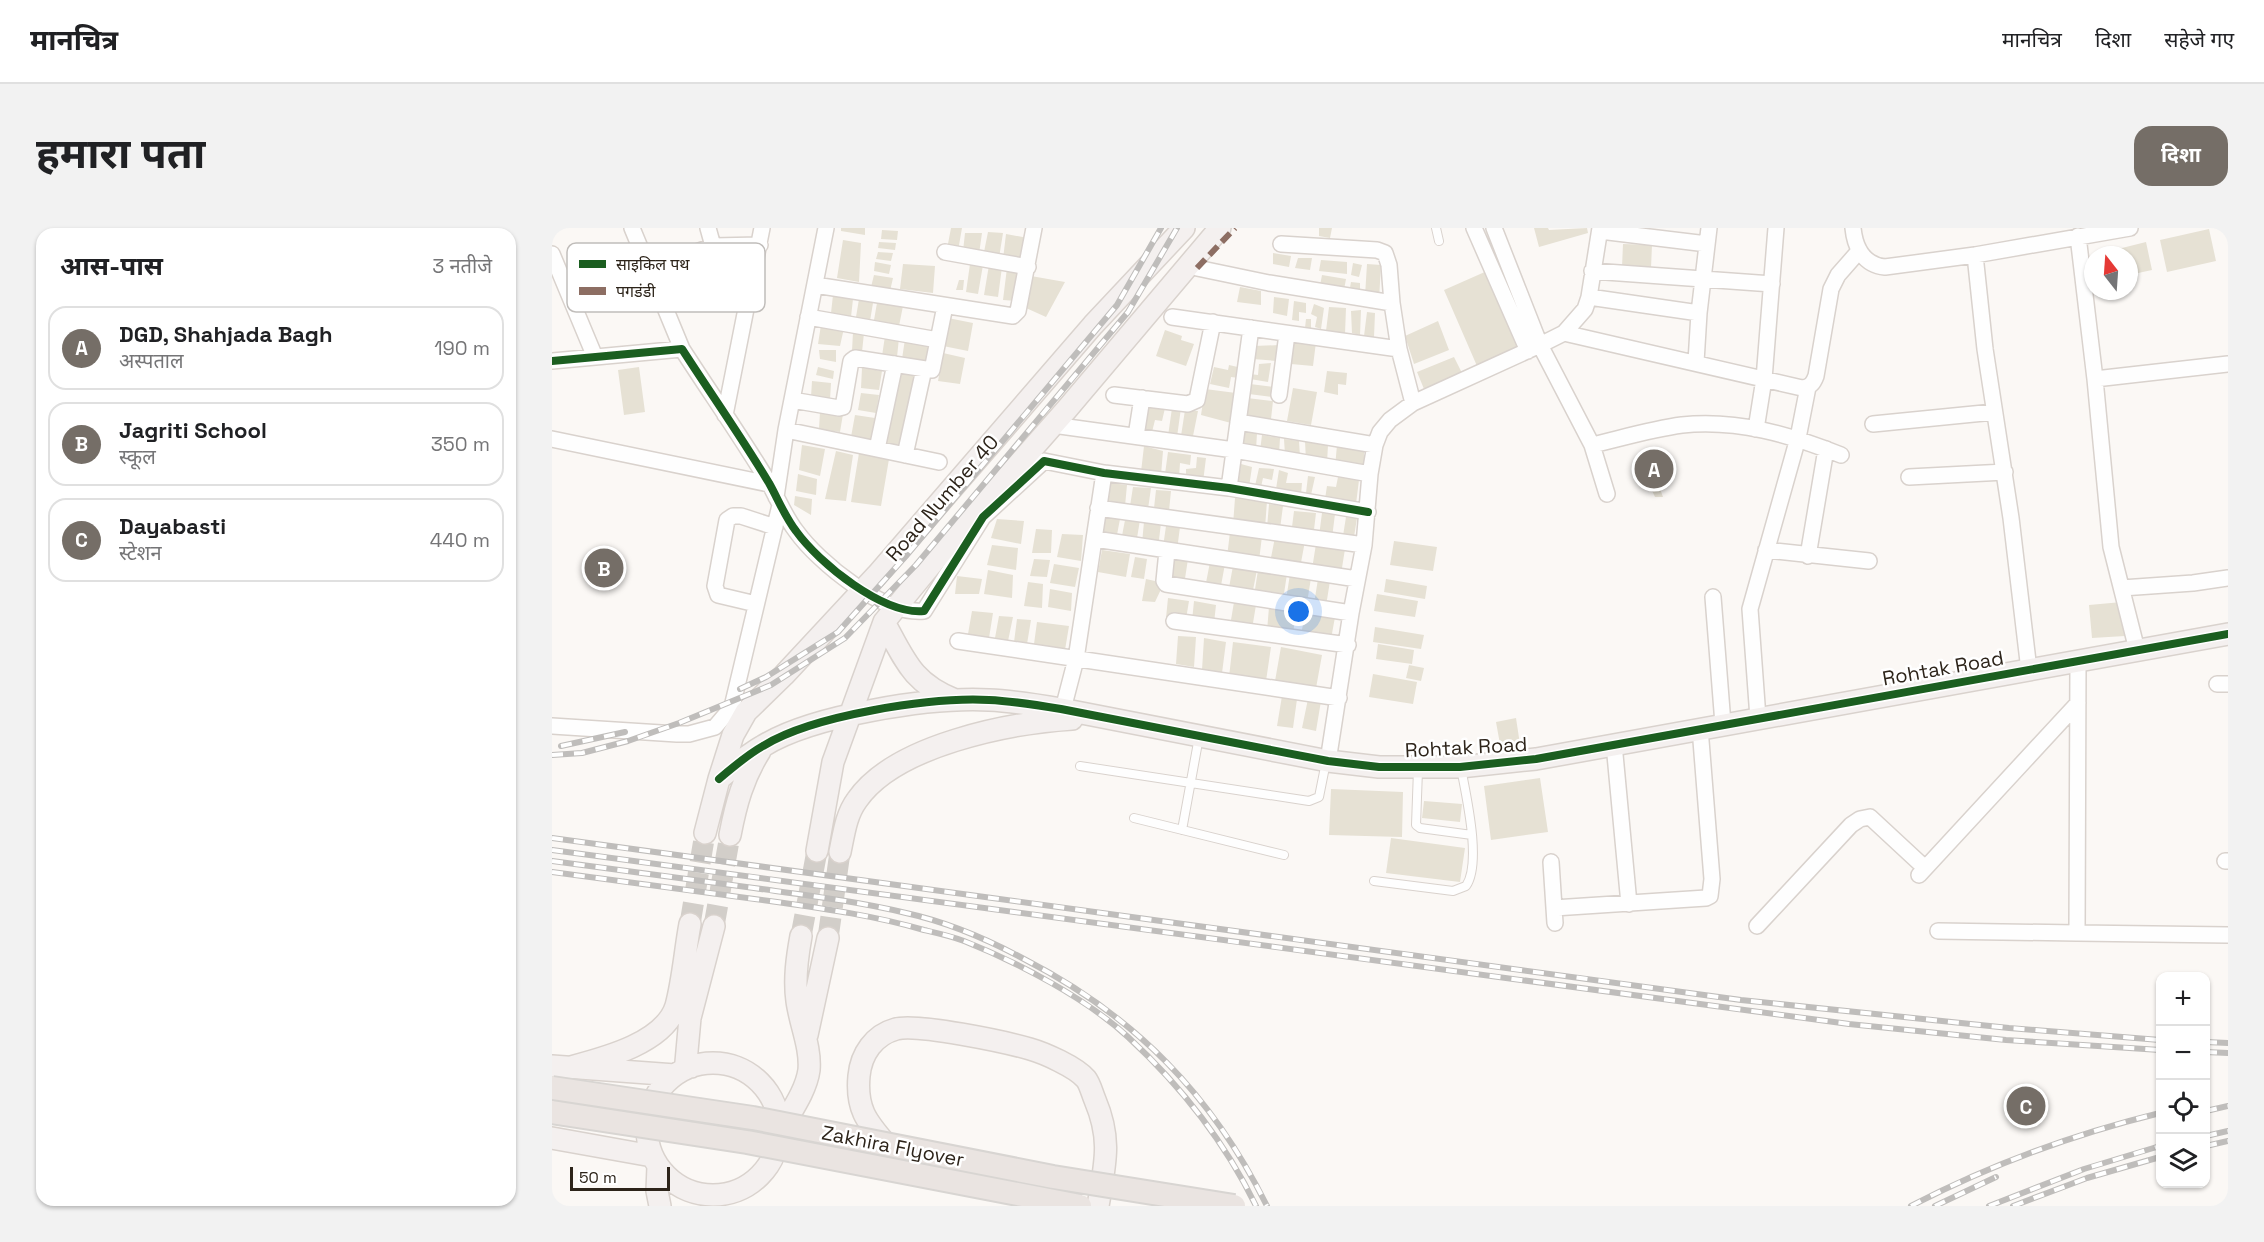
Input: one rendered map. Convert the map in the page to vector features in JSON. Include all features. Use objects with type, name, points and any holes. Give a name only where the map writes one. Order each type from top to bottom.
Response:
[{"type":"main road","name":"Road Number 40","points":[[705,833],[733,735],[746,712],[784,675],[861,591],[1093,325],[1184,228]]},
{"type":"main road","name":"Road Number 40","points":[[817,851],[832,762],[848,716],[890,614],[1220,228]]},
{"type":"main road","points":[[890,614],[905,661],[919,680],[934,692],[955,700]]},
{"type":"main road","name":"Rohtak Road","points":[[719,778],[764,745],[796,731],[848,716],[911,705],[988,699],[1063,709],[1328,761],[1418,768],[1460,767],[1536,759],[2228,634]]},
{"type":"main road","points":[[840,852],[847,820],[858,798],[877,778],[907,759],[972,736],[1011,727],[1047,721],[1102,717]]},
{"type":"main road","points":[[730,835],[737,799],[746,775],[764,745]]},
{"type":"main road","points":[[560,1067],[608,1057],[661,1030],[675,1008],[690,924]]},
{"type":"main road","points":[[660,1206],[655,1161],[647,1134],[649,1111],[659,1091],[683,1071],[690,1018],[714,926]]},
{"type":"main road","points":[[779,1133],[803,1088],[809,1071],[806,1042],[797,1002],[795,969],[801,936]]},
{"type":"main road","points":[[806,1042],[828,938]]},
{"type":"main road","points":[[677,998],[690,1018]]},
{"type":"main road","points":[[886,1144],[869,1125],[860,1108],[858,1089],[863,1058],[869,1047],[884,1033],[898,1028],[923,1028],[1029,1049],[1057,1059],[1086,1078],[1101,1114],[1107,1136],[1106,1158],[1098,1206]]},
{"type":"main road","points":[[552,1138],[655,1161],[671,1180],[687,1190],[725,1200],[762,1172],[776,1150],[779,1133],[777,1111],[768,1092],[753,1076],[734,1066],[713,1063],[683,1071],[560,1067]]},
{"type":"main road","name":"Zakhira Flyover","points":[[552,1088],[753,1118],[1053,1177],[1234,1206]]},
{"type":"main road","name":"Zakhira Flyover","points":[[552,1112],[747,1142],[1080,1206]]},
{"type":"street","points":[[632,228],[638,243]]},
{"type":"street","points":[[708,228],[712,243]]},
{"type":"street","points":[[760,243],[762,228]]},
{"type":"street","points":[[552,726],[689,734],[715,727],[732,707],[775,527],[775,495],[786,430],[826,228]]},
{"type":"street","points":[[815,285],[1010,317],[1016,315],[1018,311],[1034,228]]},
{"type":"street","points":[[1474,228],[1534,348],[1592,445],[1607,494]]},
{"type":"street","points":[[1494,228],[1534,348]]},
{"type":"street","points":[[1696,362],[1709,228]]},
{"type":"street","points":[[1756,429],[1764,379],[1776,228]]},
{"type":"street","points":[[1853,228],[1859,251],[1876,267],[1975,255],[2130,228]]},
{"type":"street","points":[[1328,761],[1364,545],[1370,474],[1375,445],[1380,432],[1390,420],[1413,403],[1564,333],[1581,314],[1589,297],[1600,230],[1707,244]]},
{"type":"street","points":[[2078,236],[2110,535],[2138,650]]},
{"type":"street","points":[[1281,244],[1377,250],[1385,253],[1388,258],[1399,349],[1413,403]]},
{"type":"street","points":[[1564,333],[1802,388],[1808,387],[1816,376],[1829,298],[1834,282],[1859,251]]},
{"type":"street","points":[[945,252],[1028,267]]},
{"type":"street","points":[[552,254],[567,290]]},
{"type":"street","points":[[1975,255],[1984,349],[2005,472],[2030,670]]},
{"type":"street","points":[[1197,268],[1269,283],[1392,303]]},
{"type":"street","points":[[1592,271],[1772,284]]},
{"type":"street","points":[[1589,297],[1699,313]]},
{"type":"street","points":[[792,400],[839,408],[845,404],[851,361],[855,358],[932,370],[945,306]]},
{"type":"street","points":[[576,312],[595,357]]},
{"type":"street","points":[[667,312],[682,349],[796,531],[861,591],[890,614],[924,611],[983,517],[1044,461],[1104,473],[1229,488],[1368,512]]},
{"type":"street","points":[[725,415],[746,312]]},
{"type":"street","points":[[808,317],[939,340]]},
{"type":"street","points":[[1172,317],[1399,349]]},
{"type":"street","points":[[1114,395],[1188,404],[1197,400],[1213,322]]},
{"type":"street","points":[[1229,488],[1251,328]]},
{"type":"street","points":[[1280,395],[1287,334]]},
{"type":"street","points":[[552,361],[682,349]]},
{"type":"street","points":[[877,449],[895,364]]},
{"type":"street","points":[[2095,379],[2228,364]]},
{"type":"street","points":[[905,455],[924,369]]},
{"type":"street","points":[[1758,718],[1750,609],[1798,438],[1808,387]]},
{"type":"street","points":[[1136,436],[1142,398]]},
{"type":"street","points":[[1872,424],[1994,412]]},
{"type":"street","points":[[1238,422],[1375,445]]},
{"type":"street","points":[[1592,445],[1656,429],[1713,424],[1756,429],[1798,438],[1841,455]]},
{"type":"street","points":[[1053,425],[1234,450],[1370,474]]},
{"type":"street","points":[[786,430],[939,462]]},
{"type":"street","points":[[552,439],[775,495]]},
{"type":"street","points":[[1808,555],[1826,449]]},
{"type":"street","points":[[1909,477],[2005,472]]},
{"type":"street","points":[[1063,709],[1076,659],[1104,473]]},
{"type":"street","points":[[1098,508],[1364,545]]},
{"type":"street","points":[[756,604],[718,595],[715,586],[727,520],[733,516],[741,516],[775,527]]},
{"type":"street","points":[[1095,539],[1357,579]]},
{"type":"street","points":[[1766,550],[1869,561]]},
{"type":"street","points":[[1167,551],[1165,583],[1351,613]]},
{"type":"street","points":[[2122,588],[2228,578]]},
{"type":"street","points":[[1713,597],[1723,724]]},
{"type":"street","points":[[1174,621],[1348,645]]},
{"type":"street","points":[[958,641],[1339,698]]},
{"type":"street","points":[[2077,933],[2078,661]]},
{"type":"street","points":[[1757,926],[1851,825],[1860,819],[1870,817],[1922,871],[2078,703]]},
{"type":"street","points":[[1551,862],[1554,915],[1629,904],[1710,896],[1712,879],[1700,728]]},
{"type":"street","points":[[1614,744],[1629,904]]},
{"type":"street","points":[[1938,931],[2228,934]]},
{"type":"lane","points":[[1436,228],[1439,241]]},
{"type":"lane","points":[[1182,830],[1200,736]]},
{"type":"lane","points":[[1080,766],[1309,801],[1319,796],[1328,761]]},
{"type":"lane","points":[[1374,881],[1453,891],[1462,888],[1471,876],[1472,835],[1460,767]]},
{"type":"lane","points":[[1418,768],[1416,825],[1420,828],[1472,835]]},
{"type":"lane","points":[[1134,818],[1284,855]]},
{"type":"building","points":[[841,228],[865,228],[865,235],[841,231]]},
{"type":"building","points":[[951,228],[962,228],[958,251],[947,249]]},
{"type":"building","points":[[1319,228],[1332,228],[1330,238],[1319,236]]},
{"type":"building","points":[[1534,228],[1548,228],[1549,230],[1587,228],[1588,233],[1539,247]]},
{"type":"building","points":[[2209,229],[2216,261],[2167,272],[2160,240]]},
{"type":"building","points":[[882,230],[898,231],[897,240],[881,239]]},
{"type":"building","points":[[988,232],[1003,233],[999,258],[983,257]]},
{"type":"building","points":[[965,233],[982,233],[979,254],[963,251]]},
{"type":"building","points":[[1006,234],[1028,238],[1024,262],[1003,259]]},
{"type":"building","points":[[843,240],[861,243],[859,282],[837,278]]},
{"type":"building","points":[[879,242],[896,243],[895,250],[878,248]]},
{"type":"building","points":[[2146,242],[2152,270],[2138,273],[2138,246],[2130,246]]},
{"type":"building","points":[[1623,244],[1652,245],[1651,268],[1622,267]]},
{"type":"building","points":[[878,252],[893,253],[891,261],[876,259]]},
{"type":"building","points":[[1273,253],[1291,256],[1289,267],[1273,264]]},
{"type":"building","points":[[1298,258],[1312,258],[1310,270],[1295,268]]},
{"type":"building","points":[[1321,260],[1347,262],[1347,274],[1319,271]]},
{"type":"building","points":[[875,262],[891,265],[889,274],[874,271]]},
{"type":"building","points":[[1353,263],[1362,265],[1359,277],[1351,275]]},
{"type":"building","points":[[903,264],[935,266],[933,293],[900,289]]},
{"type":"building","points":[[970,264],[983,265],[978,294],[966,292]]},
{"type":"building","points":[[1367,264],[1381,265],[1379,300],[1365,296]]},
{"type":"building","points":[[989,265],[1002,267],[998,297],[984,295]]},
{"type":"building","points":[[1007,268],[1022,270],[1017,301],[1003,300]]},
{"type":"building","points":[[1487,271],[1520,347],[1477,366],[1444,290]]},
{"type":"building","points":[[874,275],[893,278],[890,291],[871,287]]},
{"type":"building","points":[[1322,275],[1346,279],[1343,295],[1319,291]]},
{"type":"building","points":[[1031,276],[1065,282],[1046,317],[1026,308]]},
{"type":"building","points":[[959,280],[964,280],[963,290],[956,290]]},
{"type":"building","points":[[1351,282],[1360,283],[1360,297],[1349,293]]},
{"type":"building","points":[[1240,287],[1261,291],[1261,305],[1237,302]]},
{"type":"building","points":[[833,295],[853,299],[851,317],[831,313]]},
{"type":"building","points":[[1274,297],[1289,299],[1287,316],[1273,313]]},
{"type":"building","points":[[859,299],[873,303],[870,321],[856,317]]},
{"type":"building","points":[[1294,301],[1306,303],[1306,313],[1299,312],[1299,321],[1292,320]]},
{"type":"building","points":[[877,303],[903,306],[899,326],[874,320]]},
{"type":"building","points":[[1314,304],[1324,308],[1321,329],[1315,327],[1317,317],[1311,314]]},
{"type":"building","points":[[1329,307],[1346,308],[1345,334],[1326,331]]},
{"type":"building","points":[[1361,310],[1360,335],[1352,333],[1351,311]]},
{"type":"building","points":[[1367,312],[1375,313],[1374,337],[1364,336]]},
{"type":"building","points":[[948,318],[973,323],[968,351],[943,346]]},
{"type":"building","points":[[1306,319],[1311,319],[1311,329],[1305,328]]},
{"type":"building","points":[[1438,321],[1449,350],[1414,364],[1405,336]]},
{"type":"building","points":[[821,325],[844,328],[840,346],[818,344]]},
{"type":"building","points":[[1165,330],[1182,336],[1181,340],[1194,344],[1186,366],[1156,356]]},
{"type":"building","points":[[853,332],[864,333],[862,352],[852,351]]},
{"type":"building","points":[[885,336],[899,338],[897,357],[882,356]]},
{"type":"building","points":[[905,339],[930,342],[927,363],[902,359]]},
{"type":"building","points":[[1293,342],[1316,342],[1313,366],[1291,364]]},
{"type":"building","points":[[1280,345],[1277,361],[1253,359],[1254,346]]},
{"type":"building","points":[[819,350],[836,350],[836,362],[820,359]]},
{"type":"building","points":[[943,353],[965,358],[960,384],[938,381]]},
{"type":"building","points":[[1454,357],[1462,373],[1424,389],[1417,372]]},
{"type":"building","points":[[1271,363],[1268,382],[1250,379],[1250,374],[1258,375],[1259,364]]},
{"type":"building","points":[[1229,365],[1242,368],[1239,378],[1231,377],[1229,388],[1210,384],[1214,367],[1228,370]]},
{"type":"building","points":[[639,367],[645,412],[624,415],[618,370]]},
{"type":"building","points":[[818,367],[834,371],[833,379],[816,375]]},
{"type":"building","points":[[862,368],[882,371],[879,390],[861,388]]},
{"type":"building","points":[[1327,371],[1347,373],[1346,385],[1338,384],[1338,395],[1324,392]]},
{"type":"building","points":[[898,373],[916,376],[902,445],[885,444]]},
{"type":"building","points":[[812,381],[831,383],[830,400],[811,397]]},
{"type":"building","points":[[1250,384],[1273,387],[1272,397],[1249,394]]},
{"type":"building","points":[[1293,388],[1317,392],[1311,425],[1287,421]]},
{"type":"building","points":[[1205,389],[1236,393],[1231,423],[1201,415]]},
{"type":"building","points":[[861,393],[879,395],[876,413],[858,410]]},
{"type":"building","points":[[1247,398],[1273,401],[1271,419],[1245,417]]},
{"type":"building","points":[[1147,405],[1165,408],[1162,421],[1155,420],[1152,432],[1143,429]]},
{"type":"building","points":[[1172,408],[1181,408],[1177,437],[1168,436]]},
{"type":"building","points":[[1185,410],[1198,411],[1192,441],[1181,436]]},
{"type":"building","points":[[820,412],[843,414],[840,432],[819,429]]},
{"type":"building","points":[[855,415],[875,418],[871,440],[851,437]]},
{"type":"building","points":[[1244,433],[1257,433],[1256,450],[1243,449]]},
{"type":"building","points":[[1262,435],[1280,438],[1279,454],[1260,451]]},
{"type":"building","points":[[1284,439],[1299,441],[1300,457],[1285,455]]},
{"type":"building","points":[[1305,441],[1328,445],[1327,463],[1306,461]]},
{"type":"building","points":[[802,445],[825,449],[820,476],[799,470]]},
{"type":"building","points":[[1337,445],[1364,449],[1364,471],[1335,467]]},
{"type":"building","points":[[1144,446],[1163,451],[1161,475],[1141,472]]},
{"type":"building","points":[[836,451],[853,455],[846,501],[825,499]]},
{"type":"building","points":[[1168,452],[1191,455],[1190,465],[1180,463],[1179,477],[1165,474]]},
{"type":"building","points":[[859,453],[889,459],[881,506],[851,502]]},
{"type":"building","points":[[1197,457],[1206,458],[1203,482],[1186,478],[1186,469],[1196,468]]},
{"type":"building","points":[[1656,460],[1659,470],[1654,472],[1663,497],[1655,497],[1647,480],[1650,479],[1648,476],[1644,477],[1640,465]]},
{"type":"building","points":[[1241,464],[1252,467],[1249,487],[1238,484]]},
{"type":"building","points":[[1259,468],[1274,469],[1272,480],[1263,478],[1261,487],[1255,486]]},
{"type":"building","points":[[1279,470],[1288,473],[1286,483],[1302,483],[1301,495],[1276,489]]},
{"type":"building","points":[[798,474],[817,479],[816,495],[796,491]]},
{"type":"building","points":[[1308,476],[1315,477],[1311,495],[1306,493]]},
{"type":"building","points":[[1338,477],[1359,480],[1356,504],[1325,499],[1327,486],[1336,487]]},
{"type":"building","points":[[1111,483],[1127,485],[1125,506],[1108,503]]},
{"type":"building","points":[[1133,487],[1151,488],[1148,509],[1130,506]]},
{"type":"building","points":[[1156,490],[1171,491],[1169,511],[1154,508]]},
{"type":"building","points":[[795,496],[812,499],[811,515],[794,505]]},
{"type":"building","points":[[1235,498],[1267,501],[1265,528],[1233,525]]},
{"type":"building","points":[[1269,504],[1283,506],[1280,529],[1267,528]]},
{"type":"building","points":[[1294,511],[1316,513],[1313,538],[1291,535]]},
{"type":"building","points":[[1322,513],[1335,514],[1332,538],[1319,536]]},
{"type":"building","points":[[1105,516],[1120,519],[1116,540],[1102,537]]},
{"type":"building","points":[[1346,517],[1357,518],[1353,543],[1342,542]]},
{"type":"building","points":[[997,519],[1024,521],[1021,544],[991,538]]},
{"type":"building","points":[[1125,520],[1140,520],[1136,544],[1121,541]]},
{"type":"building","points":[[1144,522],[1161,523],[1158,548],[1142,543]]},
{"type":"building","points":[[1166,526],[1180,527],[1177,550],[1163,547]]},
{"type":"building","points":[[1036,529],[1052,530],[1051,553],[1032,553]]},
{"type":"building","points":[[1230,532],[1262,536],[1259,561],[1227,557]]},
{"type":"building","points":[[1062,534],[1083,535],[1081,561],[1057,557]]},
{"type":"building","points":[[1275,537],[1305,541],[1300,568],[1270,563]]},
{"type":"building","points":[[1394,541],[1437,547],[1433,571],[1390,565]]},
{"type":"building","points":[[1316,544],[1345,549],[1341,574],[1312,569]]},
{"type":"building","points":[[992,545],[1018,548],[1016,570],[987,565]]},
{"type":"building","points":[[1102,550],[1130,554],[1126,577],[1098,572]]},
{"type":"building","points":[[1169,556],[1188,559],[1184,585],[1165,582]]},
{"type":"building","points":[[1135,557],[1147,559],[1144,579],[1131,577]]},
{"type":"building","points":[[1034,559],[1050,560],[1047,577],[1030,576]]},
{"type":"building","points":[[1210,562],[1225,564],[1220,591],[1205,588]]},
{"type":"building","points":[[1054,564],[1079,568],[1075,587],[1050,583]]},
{"type":"building","points":[[1233,566],[1257,570],[1252,595],[1228,593]]},
{"type":"building","points":[[988,570],[1013,575],[1012,598],[984,594]]},
{"type":"building","points":[[1258,570],[1287,574],[1283,600],[1254,596]]},
{"type":"building","points":[[1290,574],[1311,578],[1307,603],[1286,600]]},
{"type":"building","points":[[957,576],[982,579],[979,594],[955,594]]},
{"type":"building","points":[[1146,579],[1164,583],[1155,602],[1142,601]]},
{"type":"building","points":[[1318,579],[1330,581],[1326,606],[1314,604]]},
{"type":"building","points":[[1386,579],[1427,586],[1425,599],[1384,592]]},
{"type":"building","points":[[1028,582],[1043,584],[1042,608],[1024,606]]},
{"type":"building","points":[[1050,589],[1072,593],[1071,611],[1048,607]]},
{"type":"building","points":[[1377,594],[1418,601],[1415,617],[1374,611]]},
{"type":"building","points":[[1168,598],[1189,601],[1186,619],[1166,618]]},
{"type":"building","points":[[1194,601],[1216,605],[1214,623],[1192,621]]},
{"type":"building","points":[[1234,602],[1256,605],[1252,629],[1230,626]]},
{"type":"building","points":[[2122,602],[2125,636],[2092,638],[2089,605]]},
{"type":"building","points":[[1269,607],[1296,610],[1293,634],[1267,631]]},
{"type":"building","points":[[972,611],[993,613],[989,638],[968,634]]},
{"type":"building","points":[[1306,611],[1335,617],[1331,639],[1301,634]]},
{"type":"building","points":[[999,616],[1013,617],[1008,641],[995,638]]},
{"type":"building","points":[[1017,619],[1031,620],[1027,644],[1014,642]]},
{"type":"building","points":[[1037,622],[1069,626],[1065,650],[1034,644]]},
{"type":"building","points":[[1375,627],[1424,635],[1421,649],[1373,642]]},
{"type":"building","points":[[1178,636],[1196,637],[1194,667],[1176,664]]},
{"type":"building","points":[[1204,638],[1226,642],[1222,673],[1202,670]]},
{"type":"building","points":[[1233,642],[1271,647],[1266,681],[1229,677]]},
{"type":"building","points":[[1378,644],[1414,650],[1412,664],[1376,659]]},
{"type":"building","points":[[1281,647],[1322,655],[1316,688],[1275,681]]},
{"type":"building","points":[[1409,665],[1424,668],[1421,681],[1406,678]]},
{"type":"building","points":[[1373,674],[1417,682],[1413,704],[1369,697]]},
{"type":"building","points":[[1283,690],[1298,692],[1293,728],[1277,726]]},
{"type":"building","points":[[1308,699],[1321,701],[1316,731],[1302,728]]},
{"type":"building","points":[[1516,718],[1521,751],[1502,755],[1496,722]]},
{"type":"building","points":[[1540,778],[1548,832],[1491,840],[1484,786]]},
{"type":"building","points":[[1331,789],[1403,792],[1402,837],[1329,835]]},
{"type":"building","points":[[1424,801],[1462,804],[1460,822],[1422,818]]},
{"type":"building","points":[[1391,838],[1465,848],[1460,882],[1386,873]]},
{"type":"tunnel","points":[[690,924],[705,833]]},
{"type":"tunnel","points":[[714,926],[730,835]]},
{"type":"tunnel","points":[[801,936],[817,851]]},
{"type":"tunnel","points":[[828,938],[840,852]]},
{"type":"railway","points":[[740,689],[766,677],[838,632],[906,556],[1117,305],[1161,228]]},
{"type":"railway","points":[[552,755],[582,753],[628,741],[679,723],[771,685],[845,638],[916,565],[1128,312],[1177,228]]},
{"type":"railway","points":[[561,746],[625,732]]},
{"type":"railway","points":[[552,838],[1741,1000],[2009,1028],[2156,1040]]},
{"type":"railway","points":[[552,850],[1849,1024],[2006,1040],[2156,1050]]},
{"type":"railway","points":[[552,861],[868,905],[937,921],[996,945],[1064,981],[1101,1006],[1166,1062],[1195,1094],[1221,1129],[1267,1206]]},
{"type":"railway","points":[[552,872],[870,917],[964,941],[1006,959],[1092,1008],[1147,1055],[1216,1137],[1256,1206]]},
{"type":"railway","points":[[2210,1042],[2228,1043]]},
{"type":"railway","points":[[2210,1052],[2228,1053]]},
{"type":"railway","points":[[2210,1110],[2228,1106]]},
{"type":"railway","points":[[1911,1206],[1971,1177],[2033,1152],[2156,1114]]},
{"type":"railway","points":[[2210,1135],[2228,1131]]},
{"type":"railway","points":[[2210,1145],[2228,1141]]},
{"type":"railway","points":[[1989,1206],[2084,1169],[2156,1147]]},
{"type":"railway","points":[[2013,1206],[2087,1178],[2156,1158]]},
{"type":"railway","points":[[1935,1206],[1996,1177]]},
{"type":"marked path","points":[[1197,268],[1235,228]]},
{"type":"cycle path","points":[[552,361],[682,349],[759,466],[792,526],[806,544],[853,584],[890,605],[908,610],[924,611],[983,517],[1044,461],[1104,473],[1229,488],[1368,512]]},
{"type":"cycle path","points":[[719,779],[763,746],[811,725],[873,710],[965,700],[1007,701],[1061,709],[1328,761],[1379,767],[1460,767],[1536,759],[2228,634]]},
{"type":"place","name":"DGD, Shahjada Bagh","points":[[1654,469]]},
{"type":"place","name":"Jagriti School","points":[[604,568]]},
{"type":"place","name":"Dayabasti","points":[[2026,1106]]}]
